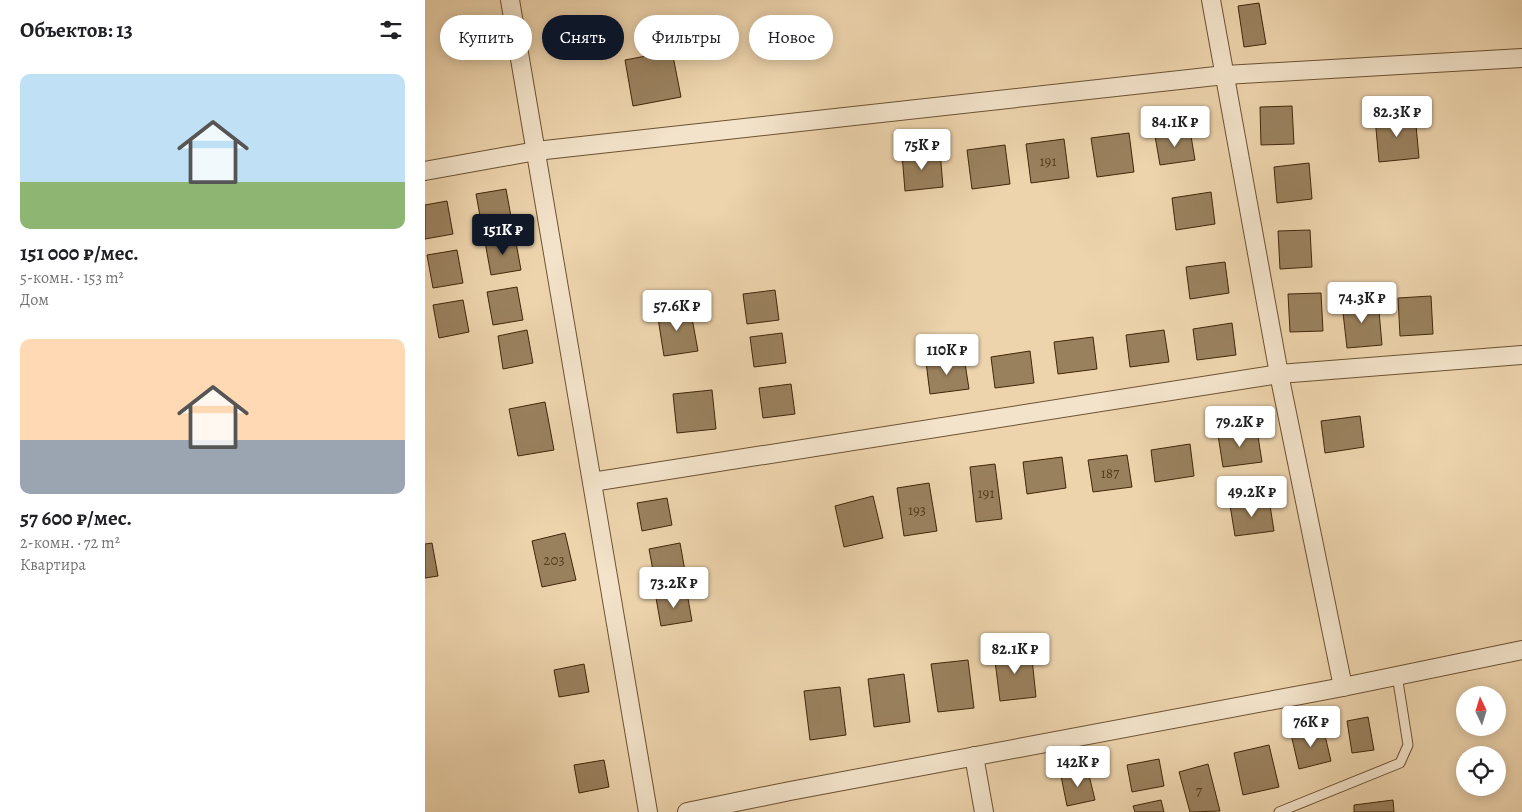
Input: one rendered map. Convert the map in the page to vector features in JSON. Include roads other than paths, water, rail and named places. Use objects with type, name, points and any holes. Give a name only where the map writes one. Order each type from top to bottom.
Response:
[{"type":"street","points":[[510,0],[648,812]]},
{"type":"street","points":[[1211,0],[1279,374],[1343,686]]},
{"type":"street","points":[[425,171],[536,151],[1225,75],[1522,58]]},
{"type":"street","points":[[592,482],[1279,374],[1522,355]]},
{"type":"street","points":[[687,812],[1522,650]]},
{"type":"street","points":[[974,756],[984,812]]},
{"type":"lane","points":[[1279,812],[1400,763],[1408,745],[1397,675]]}]
